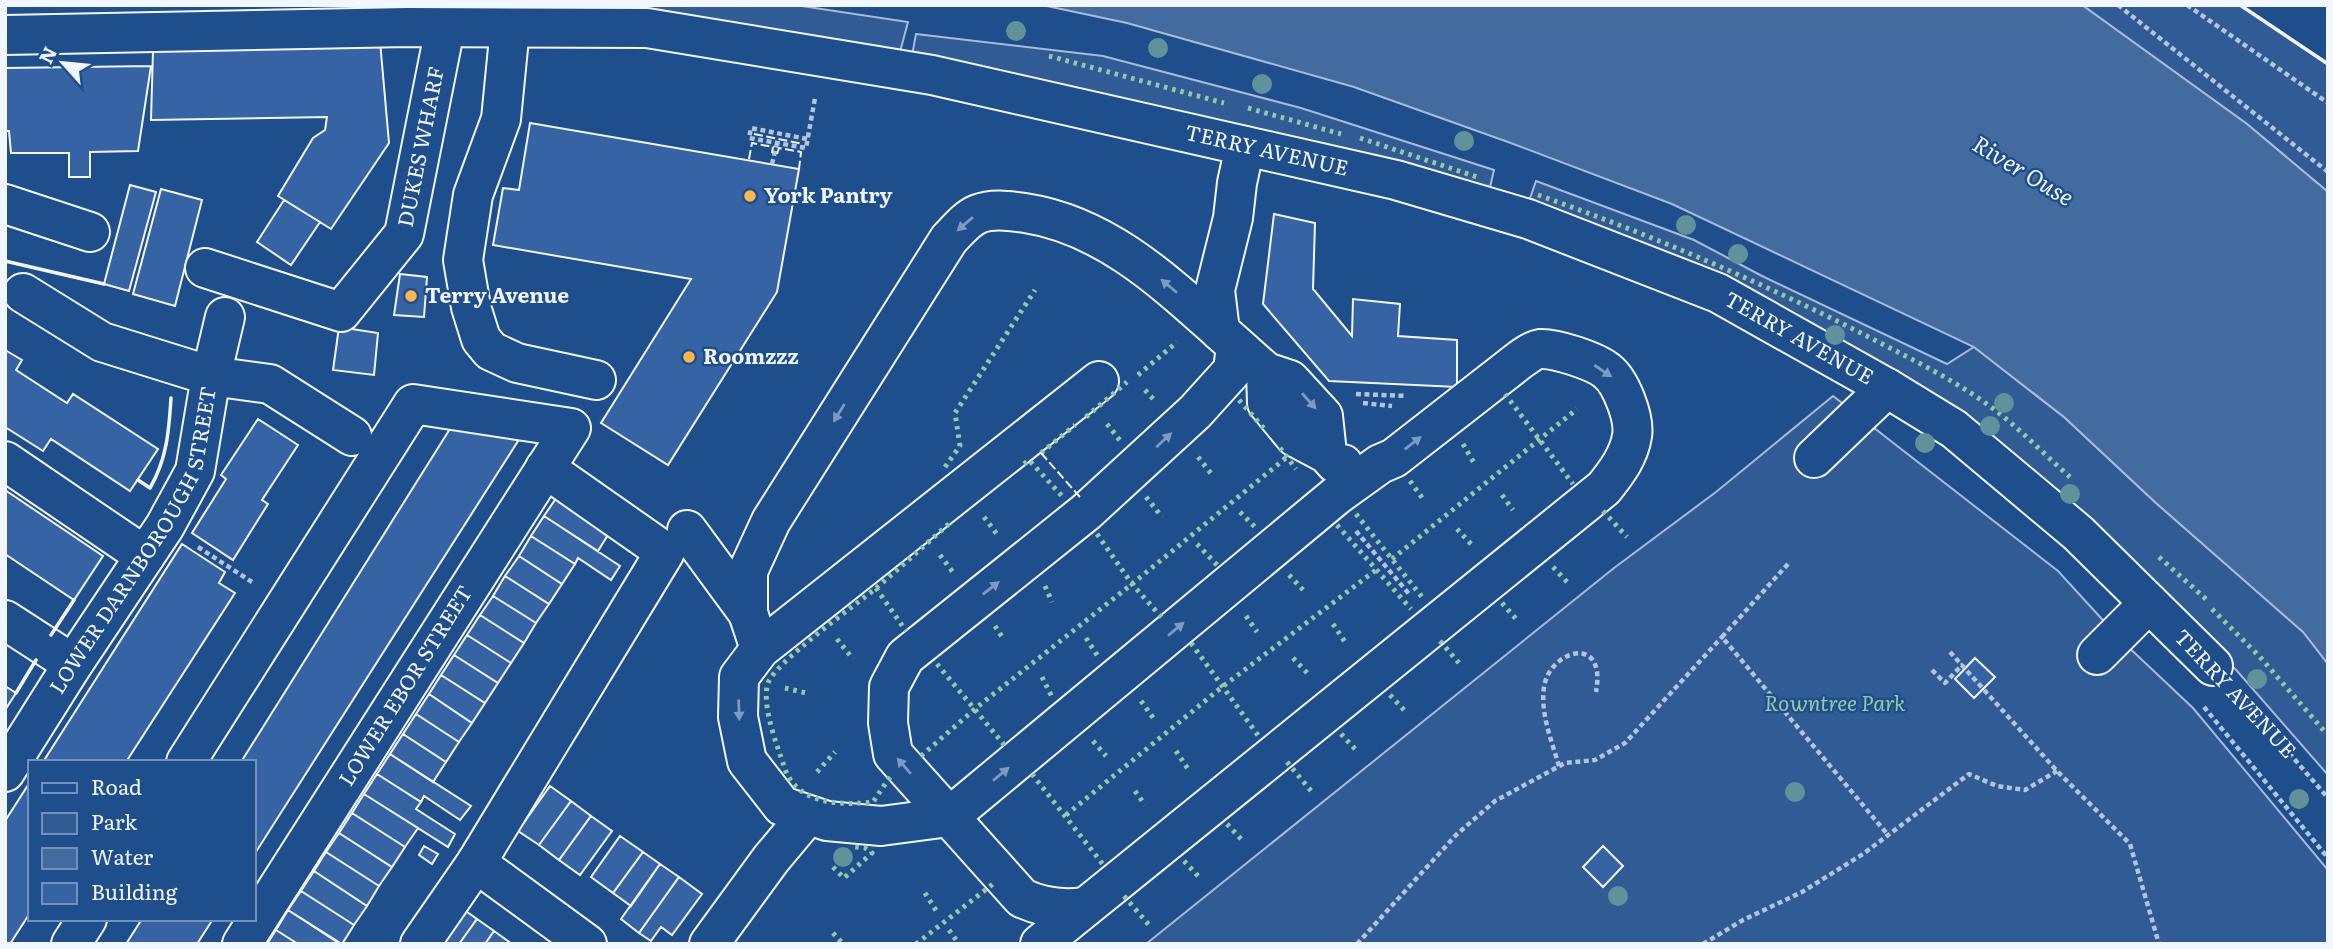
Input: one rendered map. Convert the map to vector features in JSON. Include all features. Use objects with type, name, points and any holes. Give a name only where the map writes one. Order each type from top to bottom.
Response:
[{"type":"street","name":"TERRY AVENUE","points":[[5,35],[445,28],[647,28],[932,75],[1396,180],[1528,219],[1718,293],[1954,429],[2078,533],[2149,603],[2205,682]]},
{"type":"street","name":"DUKES WHARF","points":[[205,268],[341,312],[404,234],[445,28]]},
{"type":"street","points":[[510,28],[501,119],[473,195],[463,260],[471,307],[481,339],[491,351],[517,363],[596,380]]},
{"type":"street","points":[[1084,907],[1065,909],[1038,906],[1022,898],[893,754],[888,723],[889,687],[905,657],[1086,512],[1195,412],[1233,370],[1215,290],[1233,218],[1245,146]]},
{"type":"street","points":[[5,204],[90,232]]},
{"type":"street","points":[[760,649],[748,612],[747,571],[771,521],[950,239],[976,215],[997,210],[1043,216],[1074,226],[1105,241],[1166,283],[1266,372],[1290,380],[1323,416],[1327,454],[1335,463],[1356,466],[1380,464]]},
{"type":"street","name":"LOWER DARNBOROUGH STREET","points":[[5,772],[155,541],[195,471],[211,376],[102,342],[23,293]]},
{"type":"street","points":[[225,317],[211,376],[270,384],[352,436]]},
{"type":"street","points":[[1040,944],[1604,488],[1622,466],[1633,434],[1620,386],[1607,370],[1557,350],[1537,349],[1424,413],[1394,458],[1380,464],[1330,501],[949,817],[881,826],[827,821],[782,806],[747,761],[738,717],[739,677],[760,649],[1099,381]]},
{"type":"street","points":[[1814,458],[1887,388]]},
{"type":"street","name":"LOWER EBOR STREET","points":[[187,760],[413,404],[571,428],[242,944]]},
{"type":"street","points":[[5,461],[155,541]]},
{"type":"street","points":[[420,944],[476,863],[665,552],[545,468]]},
{"type":"street","points":[[687,530],[748,612]]},
{"type":"street","points":[[2097,655],[2149,603]]},
{"type":"street","points":[[5,620],[73,664]]},
{"type":"street","points":[[709,944],[771,859],[807,816]]},
{"type":"street","points":[[476,863],[587,944]]},
{"type":"street","points":[[71,944],[86,921]]},
{"type":"path","points":[[2118,5],[2328,172]]},
{"type":"path","points":[[2187,5],[2328,103]]},
{"type":"path","points":[[807,139],[751,128],[748,138],[806,149],[824,56]]},
{"type":"path","points":[[772,164],[777,143]]},
{"type":"path","points":[[1424,413],[1356,393],[1356,402],[1416,408],[1424,413]]},
{"type":"path","points":[[1330,501],[1435,623]]},
{"type":"path","points":[[155,541],[255,584]]},
{"type":"path","points":[[1357,944],[1456,835],[1495,801],[1565,763],[1595,760],[1625,743],[1788,564]]},
{"type":"path","points":[[1722,637],[1888,835]]},
{"type":"path","points":[[1950,652],[2057,771],[2130,844],[2159,944]]},
{"type":"path","points":[[1559,766],[1543,704],[1544,685],[1550,671],[1559,660],[1569,655],[1590,656],[1597,664],[1599,676],[1596,692]]},
{"type":"path","points":[[1933,670],[1945,683],[1963,664]]},
{"type":"path","points":[[2205,682],[2328,858]]},
{"type":"path","name":"TERRY AVENUE","points":[[2205,682],[2328,798]]},
{"type":"path","points":[[1703,944],[1743,920],[1802,892],[1863,854],[1969,774],[1997,786],[2025,790],[2057,771]]},
{"type":"green space","points":[[395,5],[795,5],[908,22],[900,52],[521,8]]},
{"type":"green space","points":[[2082,5],[2240,5],[2328,64],[2328,192],[2247,124]]},
{"type":"green space","points":[[916,34],[1103,56],[1301,108],[1494,170],[1488,196],[912,55]]},
{"type":"green space","points":[[1536,181],[1694,240],[1762,276],[1947,364],[1974,347],[2064,417],[2156,503],[2304,632],[2328,664],[2328,775],[2238,672],[2129,560],[2021,465],[1528,204]]},
{"type":"green space","name":"Rowntree Park","points":[[1833,396],[2058,571],[2122,641],[2193,708],[2328,870],[2328,944],[1146,944],[1614,568],[1716,492]]},
{"type":"water","name":"River Ouse","points":[[1042,5],[2082,5],[2247,124],[2328,192],[2328,664],[2303,632],[2156,503],[2064,417],[1974,347],[1672,204],[1508,142],[1354,87],[1127,23]]},
{"type":"building","points":[[380,41],[389,143],[331,229],[278,196],[313,138],[325,130],[327,117],[151,120],[153,51]]},
{"type":"building","points":[[151,66],[138,151],[90,152],[90,177],[69,177],[69,153],[11,153],[9,131],[5,131],[5,68]]},
{"type":"building","name":"Roomzzz","points":[[530,123],[799,169],[777,292],[668,465],[601,423],[691,279],[493,245],[503,188],[519,190]]},
{"type":"building","points":[[130,185],[156,192],[129,291],[104,284]]},
{"type":"building","points":[[161,189],[202,200],[175,306],[133,294]]},
{"type":"building","points":[[284,200],[320,222],[291,265],[257,242]]},
{"type":"building","points":[[1274,214],[1315,223],[1313,289],[1352,336],[1353,299],[1400,304],[1398,336],[1457,340],[1457,387],[1329,381],[1263,304]]},
{"type":"building","name":"Terry Avenue","points":[[400,274],[427,277],[424,317],[394,315]]},
{"type":"building","points":[[339,327],[378,333],[374,375],[333,370]]},
{"type":"building","points":[[5,350],[22,360],[16,370],[67,403],[73,394],[158,449],[130,491],[51,439],[43,451],[5,427]]},
{"type":"building","points":[[458,416],[527,427],[256,852],[256,760],[242,760]]},
{"type":"building","points":[[258,419],[298,445],[262,500],[268,504],[233,560],[192,533],[226,479],[221,475]]},
{"type":"building","points":[[5,490],[103,556],[74,600],[5,554]]},
{"type":"building","points":[[561,491],[614,525],[598,551],[544,516]]},
{"type":"building","points":[[544,516],[620,566],[611,580],[578,558],[575,564],[531,536]]},
{"type":"building","points":[[531,536],[575,564],[562,584],[519,556]]},
{"type":"building","points":[[182,544],[225,572],[219,583],[235,593],[127,760],[44,760]]},
{"type":"building","points":[[519,556],[562,584],[549,604],[505,576]]},
{"type":"building","points":[[505,576],[549,604],[536,623],[493,596]]},
{"type":"building","points":[[493,596],[536,623],[524,643],[480,615]]},
{"type":"building","points":[[480,615],[524,643],[511,663],[467,635]]},
{"type":"building","points":[[467,635],[511,663],[498,683],[454,655]]},
{"type":"building","points":[[454,655],[498,683],[485,703],[441,675]]},
{"type":"building","points":[[1975,658],[1995,677],[1974,698],[1955,679]]},
{"type":"building","points":[[441,675],[485,703],[472,723],[429,694]]},
{"type":"building","points":[[5,686],[16,693],[5,710]]},
{"type":"building","points":[[429,694],[472,723],[459,742],[416,714]]},
{"type":"building","points":[[416,714],[459,742],[446,762],[403,734]]},
{"type":"building","points":[[403,734],[446,762],[433,782],[390,754]]},
{"type":"building","points":[[390,754],[471,806],[460,820],[424,796],[421,802],[377,774]]},
{"type":"building","points":[[377,774],[421,802],[416,809],[455,834],[448,847],[364,794]]},
{"type":"building","points":[[28,785],[28,916],[10,944],[5,944],[5,821]]},
{"type":"building","points":[[550,786],[571,801],[539,845],[518,831]]},
{"type":"building","points":[[364,794],[418,828],[405,847],[352,813]]},
{"type":"building","points":[[571,801],[591,816],[559,860],[539,845]]},
{"type":"building","points":[[352,813],[405,847],[392,867],[339,833]]},
{"type":"building","points":[[591,816],[612,831],[580,875],[559,860]]},
{"type":"building","points":[[339,833],[392,867],[379,886],[326,852]]},
{"type":"building","points":[[620,836],[643,852],[613,893],[591,877]]},
{"type":"building","points":[[424,846],[438,854],[432,864],[419,855]]},
{"type":"building","points":[[1603,846],[1623,866],[1603,887],[1583,867]]},
{"type":"building","points":[[326,852],[379,886],[367,906],[314,871]]},
{"type":"building","points":[[643,852],[660,864],[631,906],[613,893]]},
{"type":"building","points":[[660,864],[679,877],[639,933],[621,919]]},
{"type":"building","points":[[314,871],[367,906],[354,925],[301,891]]},
{"type":"building","points":[[679,877],[702,894],[672,935],[661,927],[651,941],[639,933]]},
{"type":"building","points":[[301,891],[354,925],[342,944],[288,910]]},
{"type":"building","points":[[460,907],[477,919],[459,944],[433,944]]},
{"type":"building","points":[[288,910],[340,944],[298,944],[276,930]]},
{"type":"building","points":[[477,919],[494,931],[485,944],[459,944]]},
{"type":"building","points":[[141,921],[212,921],[197,944],[126,944]]},
{"type":"building","points":[[276,930],[298,944],[267,944]]},
{"type":"building","points":[[494,931],[512,944],[485,944]]},
{"type":"hedge","points":[[1049,56],[1224,103]]},
{"type":"hedge","points":[[1248,108],[1341,134]]},
{"type":"hedge","points":[[1360,138],[1480,178]]},
{"type":"hedge","points":[[1538,195],[1742,276],[1914,360],[1967,390],[1999,413],[2070,477]]},
{"type":"hedge","points":[[945,467],[960,446],[955,413],[1035,290]]},
{"type":"hedge","points":[[1138,375],[1177,342]]},
{"type":"hedge","points":[[1086,417],[1127,382]]},
{"type":"hedge","points":[[1145,390],[1155,401]]},
{"type":"hedge","points":[[1505,394],[1573,484]]},
{"type":"hedge","points":[[1239,400],[1267,432]]},
{"type":"hedge","points":[[1392,559],[1577,409]]},
{"type":"hedge","points":[[1107,424],[1122,443]]},
{"type":"hedge","points":[[1041,453],[1075,425]]},
{"type":"hedge","points":[[1463,444],[1474,463]]},
{"type":"hedge","points":[[1280,448],[1296,469]]},
{"type":"hedge","points":[[1198,457],[1213,476]]},
{"type":"hedge","points":[[921,756],[976,708],[1287,457]]},
{"type":"hedge","points":[[1024,464],[1029,460],[1062,496]]},
{"type":"hedge","points":[[1410,481],[1423,499]]},
{"type":"hedge","points":[[1502,495],[1513,510]]},
{"type":"hedge","points":[[1146,497],[1162,517]]},
{"type":"hedge","points":[[1603,511],[1627,537]]},
{"type":"hedge","points":[[1240,512],[1257,529]]},
{"type":"hedge","points":[[1356,514],[1422,597]]},
{"type":"hedge","points":[[984,517],[999,537]]},
{"type":"hedge","points":[[890,777],[873,802],[820,800],[798,788],[784,766],[771,725],[766,692],[768,683],[799,649],[875,589],[951,522]]},
{"type":"hedge","points":[[1337,525],[1411,609]]},
{"type":"hedge","points":[[1457,529],[1473,546]]},
{"type":"hedge","points":[[1097,534],[1132,584],[1164,620]]},
{"type":"hedge","points":[[1197,544],[1218,566]]},
{"type":"hedge","points":[[940,555],[955,575]]},
{"type":"hedge","points":[[2159,557],[2207,600]]},
{"type":"hedge","points":[[1553,567],[1569,584]]},
{"type":"hedge","points":[[1066,815],[1222,687],[1376,570]]},
{"type":"hedge","points":[[1289,575],[1306,593]]},
{"type":"hedge","points":[[1045,586],[1052,602]]},
{"type":"hedge","points":[[876,588],[906,631]]},
{"type":"hedge","points":[[1502,603],[1517,620]]},
{"type":"hedge","points":[[2212,609],[2260,657],[2325,732]]},
{"type":"hedge","points":[[1246,616],[1257,632]]},
{"type":"hedge","points":[[1333,624],[1347,645]]},
{"type":"hedge","points":[[995,626],[1004,640]]},
{"type":"hedge","points":[[1086,638],[1099,658]]},
{"type":"hedge","points":[[837,639],[853,659]]},
{"type":"hedge","points":[[1440,641],[1459,663]]},
{"type":"hedge","points":[[1191,643],[1260,738]]},
{"type":"hedge","points":[[1293,658],[1310,676]]},
{"type":"hedge","points":[[937,664],[1006,747]]},
{"type":"hedge","points":[[1042,677],[1052,697]]},
{"type":"hedge","points":[[785,688],[806,693]]},
{"type":"hedge","points":[[1390,695],[1405,711]]},
{"type":"hedge","points":[[1141,701],[1154,719]]},
{"type":"hedge","points":[[1341,734],[1356,750]]},
{"type":"hedge","points":[[1093,741],[1106,756]]},
{"type":"hedge","points":[[1176,751],[1190,772]]},
{"type":"hedge","points":[[817,772],[835,752]]},
{"type":"hedge","points":[[1287,762],[1312,792]]},
{"type":"hedge","points":[[1032,774],[1105,867]]},
{"type":"hedge","points":[[1135,791],[1145,805]]},
{"type":"hedge","points":[[1227,824],[1242,840]]},
{"type":"hedge","points":[[833,867],[844,878],[872,853],[865,848],[855,847]]},
{"type":"hedge","points":[[1184,861],[1200,878]]},
{"type":"hedge","points":[[916,944],[993,884]]},
{"type":"hedge","points":[[925,893],[937,912]]},
{"type":"hedge","points":[[1124,896],[1149,925]]},
{"type":"hedge","points":[[949,930],[959,944]]},
{"type":"hedge","points":[[833,933],[843,944]]},
{"type":"fence","points":[[754,134],[803,144]]},
{"type":"fence","points":[[749,159],[752,143],[773,147],[772,153]]},
{"type":"fence","points":[[777,154],[779,148],[801,152],[799,169]]},
{"type":"fence","points":[[1041,453],[1080,497]]},
{"type":"wall","points":[[2240,5],[2328,64]]},
{"type":"wall","points":[[5,261],[104,284]]},
{"type":"wall","points":[[138,480],[150,488],[156,477],[164,455],[171,398]]},
{"type":"wall","points":[[51,635],[74,600]]},
{"type":"wall","points":[[16,693],[36,660]]},
{"type":"place","name":"York Pantry","points":[[750,196]]},
{"type":"place","name":"Terry Avenue","points":[[411,296]]},
{"type":"place","name":"Roomzzz","points":[[689,357]]}]
